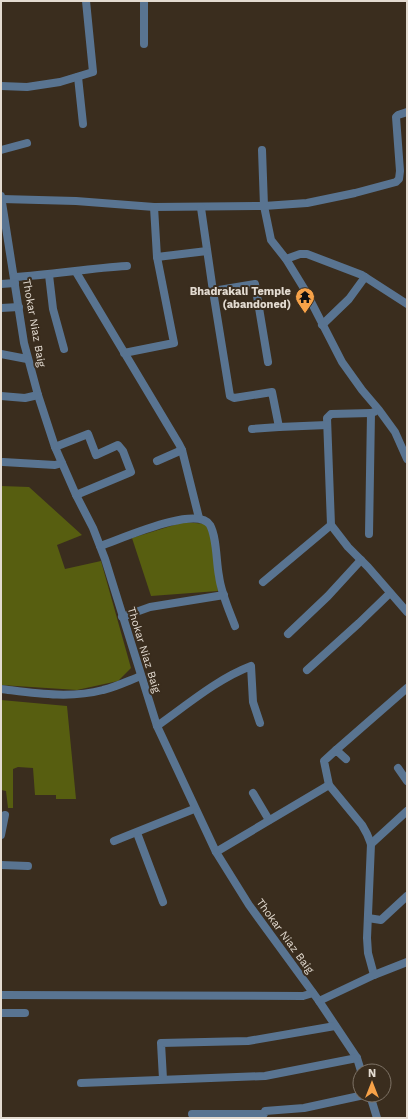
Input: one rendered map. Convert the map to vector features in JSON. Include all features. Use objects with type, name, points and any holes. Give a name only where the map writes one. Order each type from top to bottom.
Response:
[{"type":"street","points":[[1,86],[27,87],[78,77],[93,72],[86,1]]},
{"type":"street","points":[[144,1],[144,44]]},
{"type":"street","points":[[78,77],[83,124]]},
{"type":"street","points":[[2,198],[76,201],[154,207],[202,208],[308,203],[396,182],[399,179],[400,171],[396,117],[407,112]]},
{"type":"street","points":[[1,150],[27,142]]},
{"type":"street","points":[[262,150],[264,206],[271,240],[305,290],[342,362],[375,411],[395,432],[407,457]]},
{"type":"street","name":"Thokar Niaz Baig","points":[[2,198],[27,359],[56,447],[76,495],[93,528],[100,546],[157,726],[194,808],[216,852],[249,905],[313,992],[357,1058],[359,1063]]},
{"type":"street","points":[[124,353],[174,343],[157,257],[154,207]]},
{"type":"street","points":[[202,208],[213,292],[230,396],[234,398],[272,392],[279,427]]},
{"type":"street","points":[[157,257],[207,251]]},
{"type":"street","points":[[286,260],[300,254],[308,254],[365,277],[407,304]]},
{"type":"street","points":[[1,284],[14,280],[97,268],[127,266]]},
{"type":"street","points":[[76,272],[182,450],[199,518]]},
{"type":"street","points":[[49,275],[53,310],[64,349]]},
{"type":"street","points":[[322,325],[349,299],[365,277]]},
{"type":"street","points":[[213,292],[256,284],[268,362]]},
{"type":"street","points":[[1,308],[18,307]]},
{"type":"street","points":[[1,354],[27,359]]},
{"type":"street","points":[[1,396],[26,398],[38,395]]},
{"type":"street","points":[[375,411],[331,414],[327,418],[331,525],[348,547],[407,612]]},
{"type":"street","points":[[370,534],[375,411]]},
{"type":"street","points":[[252,429],[327,425]]},
{"type":"street","points":[[56,447],[88,434],[96,455],[118,445],[123,451],[131,472],[76,495]]},
{"type":"street","points":[[157,461],[182,450]]},
{"type":"street","points":[[2,460],[55,465],[62,462]]},
{"type":"street","points":[[100,546],[161,524],[184,519],[199,518],[206,521],[210,525],[213,534],[219,578],[235,626]]},
{"type":"street","points":[[263,582],[331,525]]},
{"type":"street","points":[[288,634],[328,596],[361,560]]},
{"type":"street","points":[[307,670],[390,593]]},
{"type":"street","points":[[122,618],[150,607],[224,595]]},
{"type":"street","points":[[157,726],[222,681],[251,666],[253,702],[260,723]]},
{"type":"street","points":[[1,689],[51,694],[90,693],[104,690],[140,676]]},
{"type":"street","points":[[374,975],[368,953],[367,938],[371,844],[362,825],[329,785],[324,761],[407,688]]},
{"type":"street","points":[[336,750],[346,759]]},
{"type":"street","points":[[398,768],[407,781]]},
{"type":"street","points":[[216,852],[329,785]]},
{"type":"street","points":[[253,793],[269,820]]},
{"type":"street","points":[[114,841],[137,833],[194,808]]},
{"type":"street","points":[[371,844],[407,811]]},
{"type":"street","points":[[1,835],[4,815]]},
{"type":"street","points":[[137,833],[164,902]]},
{"type":"street","points":[[1,865],[28,866]]},
{"type":"street","points":[[368,918],[381,920],[407,896]]},
{"type":"street","points":[[319,1001],[374,975],[407,962]]},
{"type":"street","points":[[1,994],[302,996],[313,992]]},
{"type":"street","points":[[1,1013],[25,1013]]},
{"type":"street","points":[[162,1080],[161,1043],[248,1041],[335,1026]]},
{"type":"street","points":[[81,1083],[265,1076],[357,1058]]},
{"type":"street","points":[[192,1114],[264,1114],[265,1111],[304,1108],[352,1098]]},
{"type":"street","points":[[372,1103],[377,1118]]},
{"type":"green space","points":[[1,486],[29,487],[82,535],[57,545],[65,569],[101,561],[131,668],[118,681],[77,690],[1,685]]},
{"type":"green space","points":[[184,522],[206,524],[212,535],[218,591],[151,596],[132,538]]},
{"type":"green space","points":[[1,700],[67,706],[76,799],[56,799],[56,795],[35,795],[33,768],[18,767],[13,769],[13,808],[8,808],[6,791],[1,790]]},
{"type":"place","name":"Bhadrakali Temple (abandoned)","points":[[305,314]]}]
